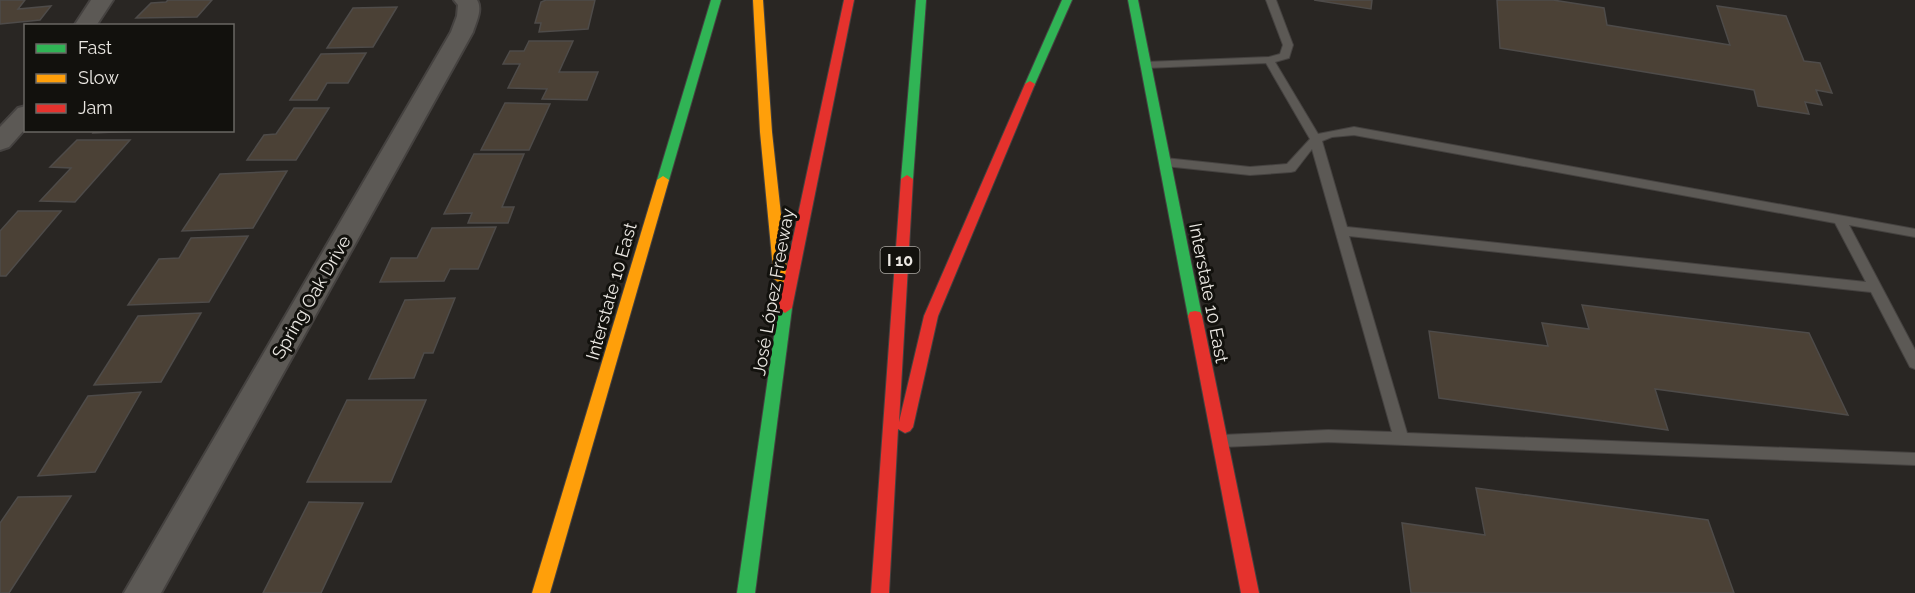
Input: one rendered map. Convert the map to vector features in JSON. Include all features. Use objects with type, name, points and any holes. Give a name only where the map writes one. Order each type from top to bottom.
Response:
[{"type":"main road","name":"Interstate 10 East","points":[[541,593],[716,0]]},
{"type":"main road","points":[[758,0],[766,132],[784,310]]},
{"type":"main road","name":"José López Freeway","points":[[746,593],[784,310],[849,0]]},
{"type":"main road","name":"I 10","points":[[880,593],[883,520],[921,0]]},
{"type":"main road","points":[[883,520],[932,316],[960,244],[1067,0]]},
{"type":"main road","name":"Interstate 10 East","points":[[1133,0],[1250,593]]},
{"type":"street","points":[[86,24],[102,0]]},
{"type":"street","name":"Spring Oak Drive","points":[[142,593],[462,32],[469,10],[469,4],[465,0]]},
{"type":"street","points":[[0,141],[24,115]]},
{"type":"lane","points":[[1146,65],[1269,60],[1285,56],[1288,45],[1271,0]]},
{"type":"lane","points":[[1269,60],[1315,138],[1401,439]]},
{"type":"lane","points":[[1165,162],[1250,171],[1291,168],[1315,138],[1337,132],[1354,131],[1915,233]]},
{"type":"lane","points":[[1839,219],[1915,363]]},
{"type":"lane","points":[[1342,231],[1876,288]]},
{"type":"lane","points":[[1220,441],[1328,436],[1915,459]]},
{"type":"building","points":[[0,0],[25,0],[18,9],[51,6],[40,20],[0,24]]},
{"type":"building","points":[[168,0],[212,0],[197,17],[136,18],[151,3]]},
{"type":"building","points":[[546,0],[595,0],[588,29],[539,32],[541,23],[535,23],[541,2]]},
{"type":"building","points":[[1314,0],[1372,0],[1371,9]]},
{"type":"building","points":[[1497,0],[1553,0],[1604,8],[1607,25],[1730,45],[1717,6],[1786,16],[1804,61],[1820,63],[1832,93],[1816,90],[1822,105],[1805,102],[1809,114],[1758,106],[1754,90],[1500,48]]},
{"type":"building","points":[[397,7],[373,47],[327,48],[353,8]]},
{"type":"building","points":[[529,41],[573,41],[559,72],[598,72],[587,100],[542,99],[547,89],[508,88],[520,64],[503,64],[510,51],[524,51]]},
{"type":"building","points":[[366,53],[348,83],[327,83],[317,100],[290,100],[321,54]]},
{"type":"building","points":[[505,103],[550,104],[529,150],[481,150]]},
{"type":"building","points":[[294,108],[329,108],[296,160],[247,160],[264,135],[276,134]]},
{"type":"building","points":[[77,140],[130,140],[75,202],[40,201],[71,168],[50,167]]},
{"type":"building","points":[[474,154],[524,154],[502,207],[514,207],[508,223],[468,223],[472,213],[444,214]]},
{"type":"building","points":[[287,171],[253,228],[182,231],[220,174]]},
{"type":"building","points":[[18,211],[61,211],[6,276],[0,276],[0,231]]},
{"type":"building","points":[[496,227],[478,269],[450,269],[444,281],[380,282],[391,258],[417,258],[432,228]]},
{"type":"building","points":[[248,236],[209,302],[128,305],[159,259],[179,258],[191,238]]},
{"type":"building","points":[[455,298],[433,353],[424,353],[414,378],[369,379],[405,300]]},
{"type":"building","points":[[1582,305],[1809,333],[1848,415],[1655,389],[1668,430],[1439,398],[1429,331],[1548,346],[1542,323],[1589,329]]},
{"type":"building","points":[[201,313],[161,382],[94,385],[138,316]]},
{"type":"building","points":[[141,392],[95,472],[38,476],[88,396]]},
{"type":"building","points":[[347,400],[426,400],[391,482],[307,482]]},
{"type":"building","points":[[1476,488],[1708,520],[1734,593],[1411,593],[1402,523],[1485,535]]},
{"type":"building","points":[[71,496],[9,593],[0,593],[0,523],[18,497]]},
{"type":"building","points":[[309,502],[363,503],[321,593],[263,593]]},
{"type":"traffic: fast","points":[[663,180],[716,0]]},
{"type":"traffic: fast","points":[[907,179],[921,0]]},
{"type":"traffic: fast","points":[[1030,84],[1067,0]]},
{"type":"traffic: fast","points":[[1133,0],[1195,316]]},
{"type":"traffic: fast","points":[[746,593],[785,308]]},
{"type":"traffic: slow","points":[[758,0],[766,132],[781,279]]},
{"type":"traffic: slow","points":[[541,593],[663,180]]},
{"type":"traffic: jam","points":[[785,308],[849,0]]},
{"type":"traffic: jam","points":[[905,427],[931,316],[1030,84]]},
{"type":"traffic: jam","points":[[880,593],[907,179]]},
{"type":"traffic: jam","points":[[1195,316],[1250,593]]}]
